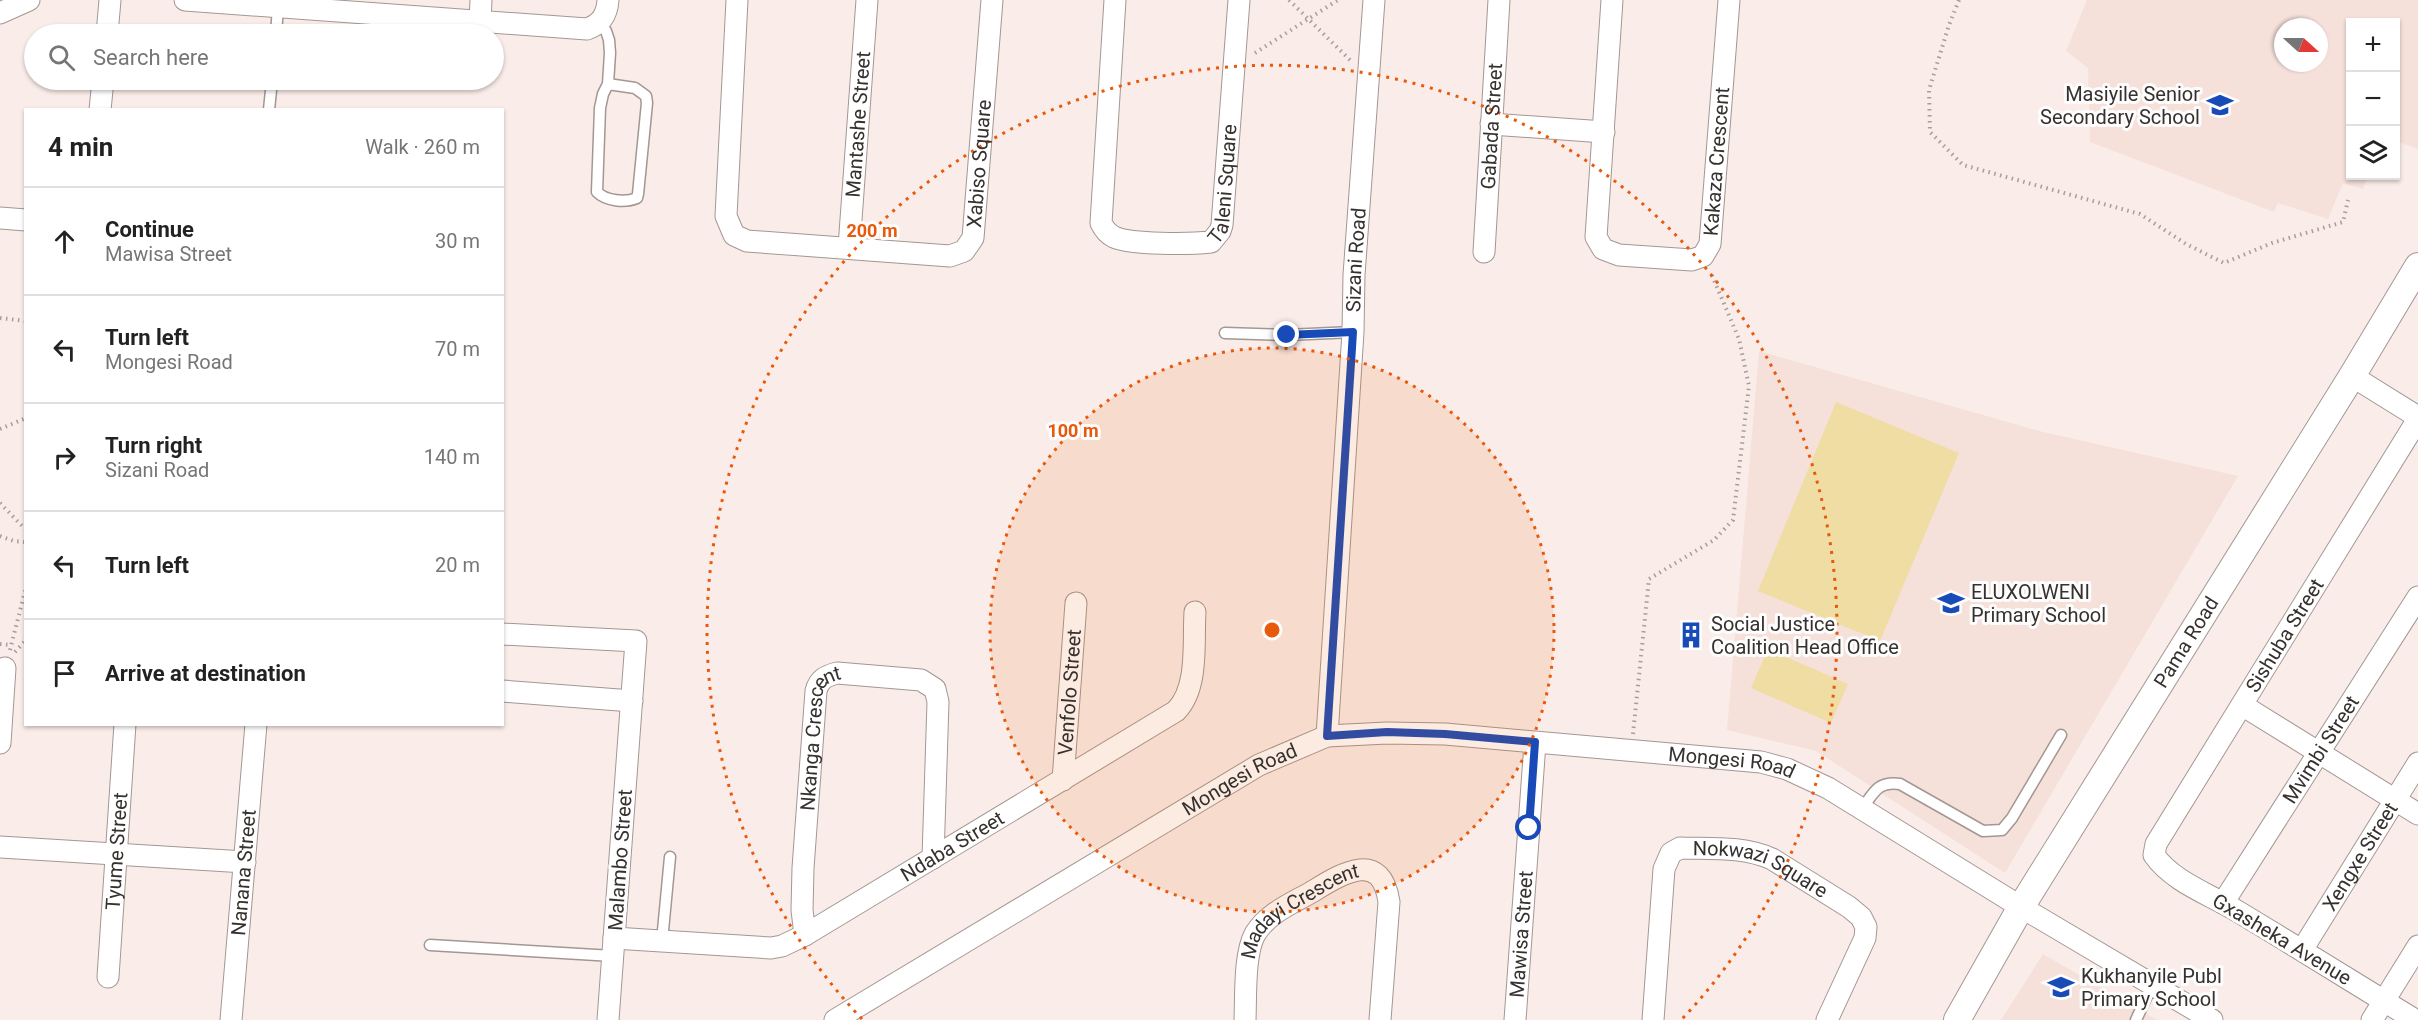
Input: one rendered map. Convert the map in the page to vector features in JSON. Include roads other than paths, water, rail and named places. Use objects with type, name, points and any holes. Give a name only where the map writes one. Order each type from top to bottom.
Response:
[{"type":"street","points":[[0,13],[29,0]]},
{"type":"street","points":[[108,24],[110,0]]},
{"type":"street","points":[[185,0],[278,7],[358,6],[481,10],[587,29],[599,23],[605,15],[608,0]]},
{"type":"street","name":"Xabiso Square","points":[[737,0],[726,216],[734,235],[747,241],[950,256],[964,251],[973,238],[992,0]]},
{"type":"street","name":"Mantashe Street","points":[[849,248],[867,0]]},
{"type":"street","name":"Taleni Square","points":[[1115,0],[1101,223],[1104,229],[1115,238],[1191,244],[1210,242],[1220,231],[1239,0]]},
{"type":"street","name":"Sizani Road","points":[[1327,736],[1353,332],[1354,275],[1374,0]]},
{"type":"street","name":"Gabada Street","points":[[1484,252],[1499,0]]},
{"type":"street","name":"Kakaza Crescent","points":[[1612,0],[1596,237],[1603,249],[1619,255],[1692,260],[1703,256],[1710,244],[1729,0]]},
{"type":"street","points":[[100,108],[102,90]]},
{"type":"street","points":[[1491,124],[1604,132]]},
{"type":"street","points":[[0,218],[24,220]]},
{"type":"street","name":"Pama Road","points":[[1957,1020],[2021,907],[2352,376],[2418,266]]},
{"type":"street","points":[[2352,376],[2418,418]]},
{"type":"street","name":"Sishuba Street","points":[[2154,855],[2156,844],[2418,418]]},
{"type":"street","name":"Mvimbi Street","points":[[2223,903],[2418,597]]},
{"type":"street","name":"Venfolo Street","points":[[1063,780],[1076,603]]},
{"type":"street","name":"Ndaba Street","points":[[614,947],[662,941],[771,948],[782,946],[805,934],[1176,711],[1184,703],[1191,685],[1195,612]]},
{"type":"street","name":"Malambo Street","points":[[504,634],[636,641],[608,1020]]},
{"type":"street","points":[[0,743],[5,668]]},
{"type":"street","name":"Nkanga Crescent","points":[[805,934],[802,910],[803,879],[815,703],[818,685],[824,677],[837,673],[921,680],[935,689],[938,702],[933,858]]},
{"type":"street","points":[[504,691],[632,701]]},
{"type":"street","points":[[2242,705],[2418,814]]},
{"type":"street","name":"Tyume Street","points":[[108,977],[125,726]]},
{"type":"street","name":"Nanana Street","points":[[231,1020],[256,726]]},
{"type":"street","name":"Mongesi Road","points":[[835,1020],[1259,765],[1327,736],[1387,732],[1445,734],[1761,762],[1810,778],[2212,1020]]},
{"type":"street","name":"Mawisa Street","points":[[1515,1020],[1535,742]]},
{"type":"street","name":"Xengxe Street","points":[[2302,950],[2418,764]]},
{"type":"street","points":[[0,847],[245,862]]},
{"type":"street","name":"Nokwazi Square","points":[[1653,1020],[1664,868],[1671,853],[1680,848],[1747,850],[1760,854],[1772,859],[1849,907],[1861,917],[1866,927],[1865,938],[1827,1020]]},
{"type":"street","name":"Gxasheka Avenue","points":[[2154,855],[2161,865],[2177,878],[2302,950],[2415,1020]]},
{"type":"street","name":"Madayi Crescent","points":[[1245,1020],[1249,956],[1253,937],[1262,923],[1278,911],[1341,875],[1357,869],[1370,871],[1380,876],[1387,886],[1389,902],[1380,1020]]},
{"type":"street","points":[[2372,1020],[2418,946]]},
{"type":"lane","points":[[277,24],[278,7]]},
{"type":"lane","points":[[599,23],[606,31],[609,40],[608,84],[600,108],[597,192],[608,199],[633,201],[638,194],[646,96],[635,88],[608,84]]},
{"type":"lane","points":[[269,108],[271,90]]},
{"type":"lane","points":[[1225,333],[1287,335],[1353,332]]},
{"type":"lane","points":[[1862,808],[1877,789],[1887,782],[1900,784],[1983,831],[2002,830],[2012,818],[2061,735]]},
{"type":"lane","points":[[662,941],[670,857]]},
{"type":"lane","points":[[430,945],[614,947]]},
{"type":"lane","points":[[2136,1020],[2152,985]]},
{"type":"place","name":"Masiyile Senior Secondary School","points":[[2220,105]]},
{"type":"place","name":"ELUXOLWENI Primary School","points":[[1951,603]]},
{"type":"place","name":"Social Justice Coalition Head Office","points":[[1691,635]]},
{"type":"place","name":"Kukhanyile Publ Primary School","points":[[2061,987]]}]
